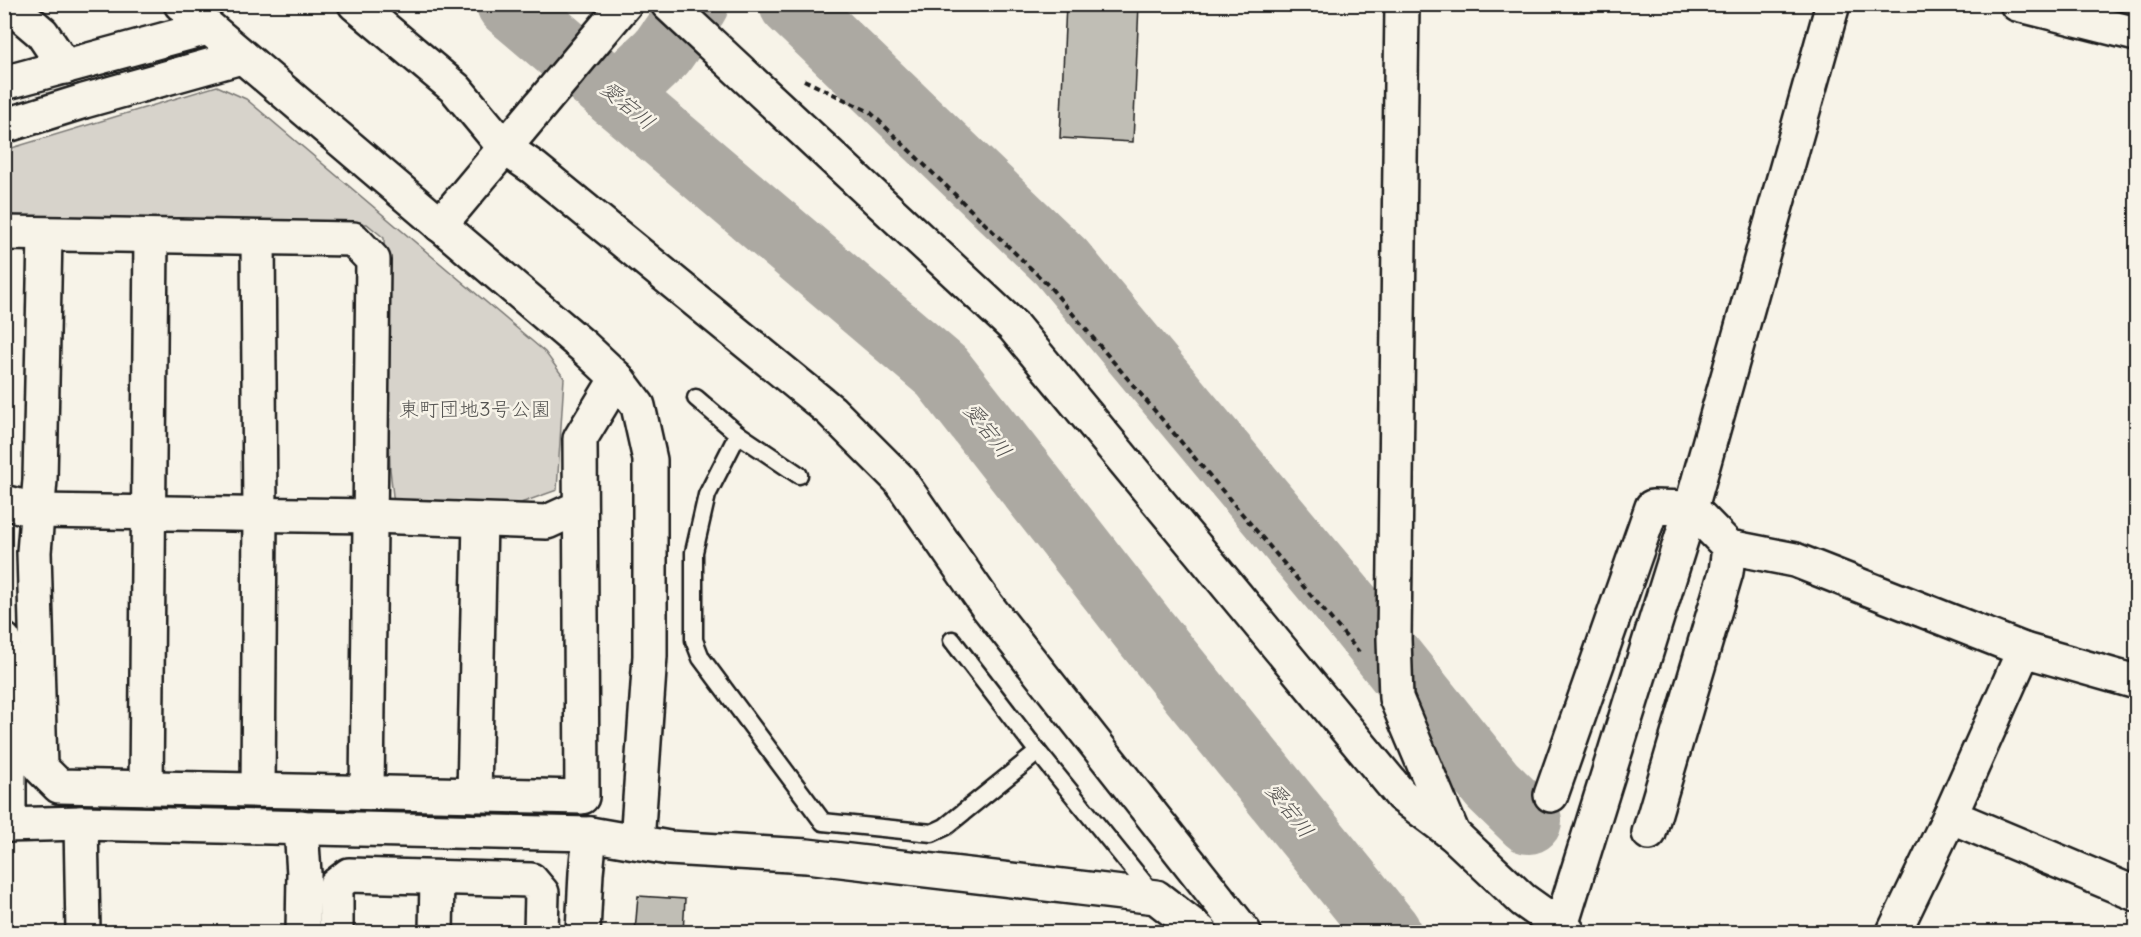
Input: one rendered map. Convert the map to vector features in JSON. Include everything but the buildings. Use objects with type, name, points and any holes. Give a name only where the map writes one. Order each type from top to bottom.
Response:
[{"type":"street","points":[[8,4],[42,33],[65,67]]},
{"type":"street","points":[[181,4],[584,347],[617,378],[638,406],[650,460],[650,656],[637,842]]},
{"type":"street","points":[[355,4],[456,89],[505,148],[534,168],[831,411],[899,479],[987,606],[1245,933]]},
{"type":"street","points":[[440,225],[625,4]]},
{"type":"street","points":[[668,4],[1013,326],[1401,795],[1453,834],[1523,900],[1562,931],[1691,508],[1833,4]]},
{"type":"street","points":[[1402,4],[1394,685],[1396,698],[1453,834]]},
{"type":"street","points":[[2017,4],[2136,34]]},
{"type":"street","points":[[4,83],[207,28]]},
{"type":"street","points":[[4,126],[241,57]]},
{"type":"street","points":[[4,233],[353,239],[373,260],[367,792]]},
{"type":"street","points":[[45,235],[38,511],[34,552],[40,767],[59,786],[582,796],[580,439],[617,378]]},
{"type":"street","points":[[146,788],[151,237]]},
{"type":"street","points":[[258,238],[260,514],[258,790]]},
{"type":"street","points":[[4,502],[38,511],[370,516],[547,522],[580,507]]},
{"type":"street","points":[[1551,795],[1652,507],[1691,508],[1729,547],[1795,560],[2024,650],[2136,682]]},
{"type":"street","points":[[474,795],[480,520]]},
{"type":"street","points":[[1649,833],[1726,572],[1729,547]]},
{"type":"street","points":[[4,640],[9,715],[7,825],[81,823],[590,834],[669,848],[807,856],[1156,897],[1201,933]]},
{"type":"street","points":[[1894,933],[1950,816],[2024,650]]},
{"type":"street","points":[[1950,816],[2136,894]]},
{"type":"street","points":[[81,823],[83,933]]},
{"type":"street","points":[[301,827],[304,874],[303,933]]},
{"type":"street","points":[[583,933],[590,834]]},
{"type":"street","points":[[336,933],[336,885],[349,875],[531,880],[542,893],[541,933]]},
{"type":"street","points":[[436,933],[437,879]]},
{"type":"lane","points":[[696,398],[738,434],[799,475]]},
{"type":"lane","points":[[738,434],[707,495],[694,552],[694,640],[701,657],[824,822],[932,833],[945,827],[1038,752]]},
{"type":"lane","points":[[952,640],[1038,752],[1156,897]]},
{"type":"path","points":[[801,79],[870,112],[1050,287],[1363,657]]},
{"type":"green space","name":"東町団地3号公園","points":[[217,86],[246,99],[545,352],[564,378],[557,490],[518,504],[394,505],[390,469],[384,238],[367,224],[5,218],[5,150]]},
{"type":"waterway","name":"愛宕川","points":[[509,4],[942,372],[1143,629],[1388,932]]},
{"type":"waterway","points":[[616,96],[662,52],[696,4]]},
{"type":"waterway","points":[[792,4],[1061,262],[1362,623],[1492,785],[1529,821]]}]
